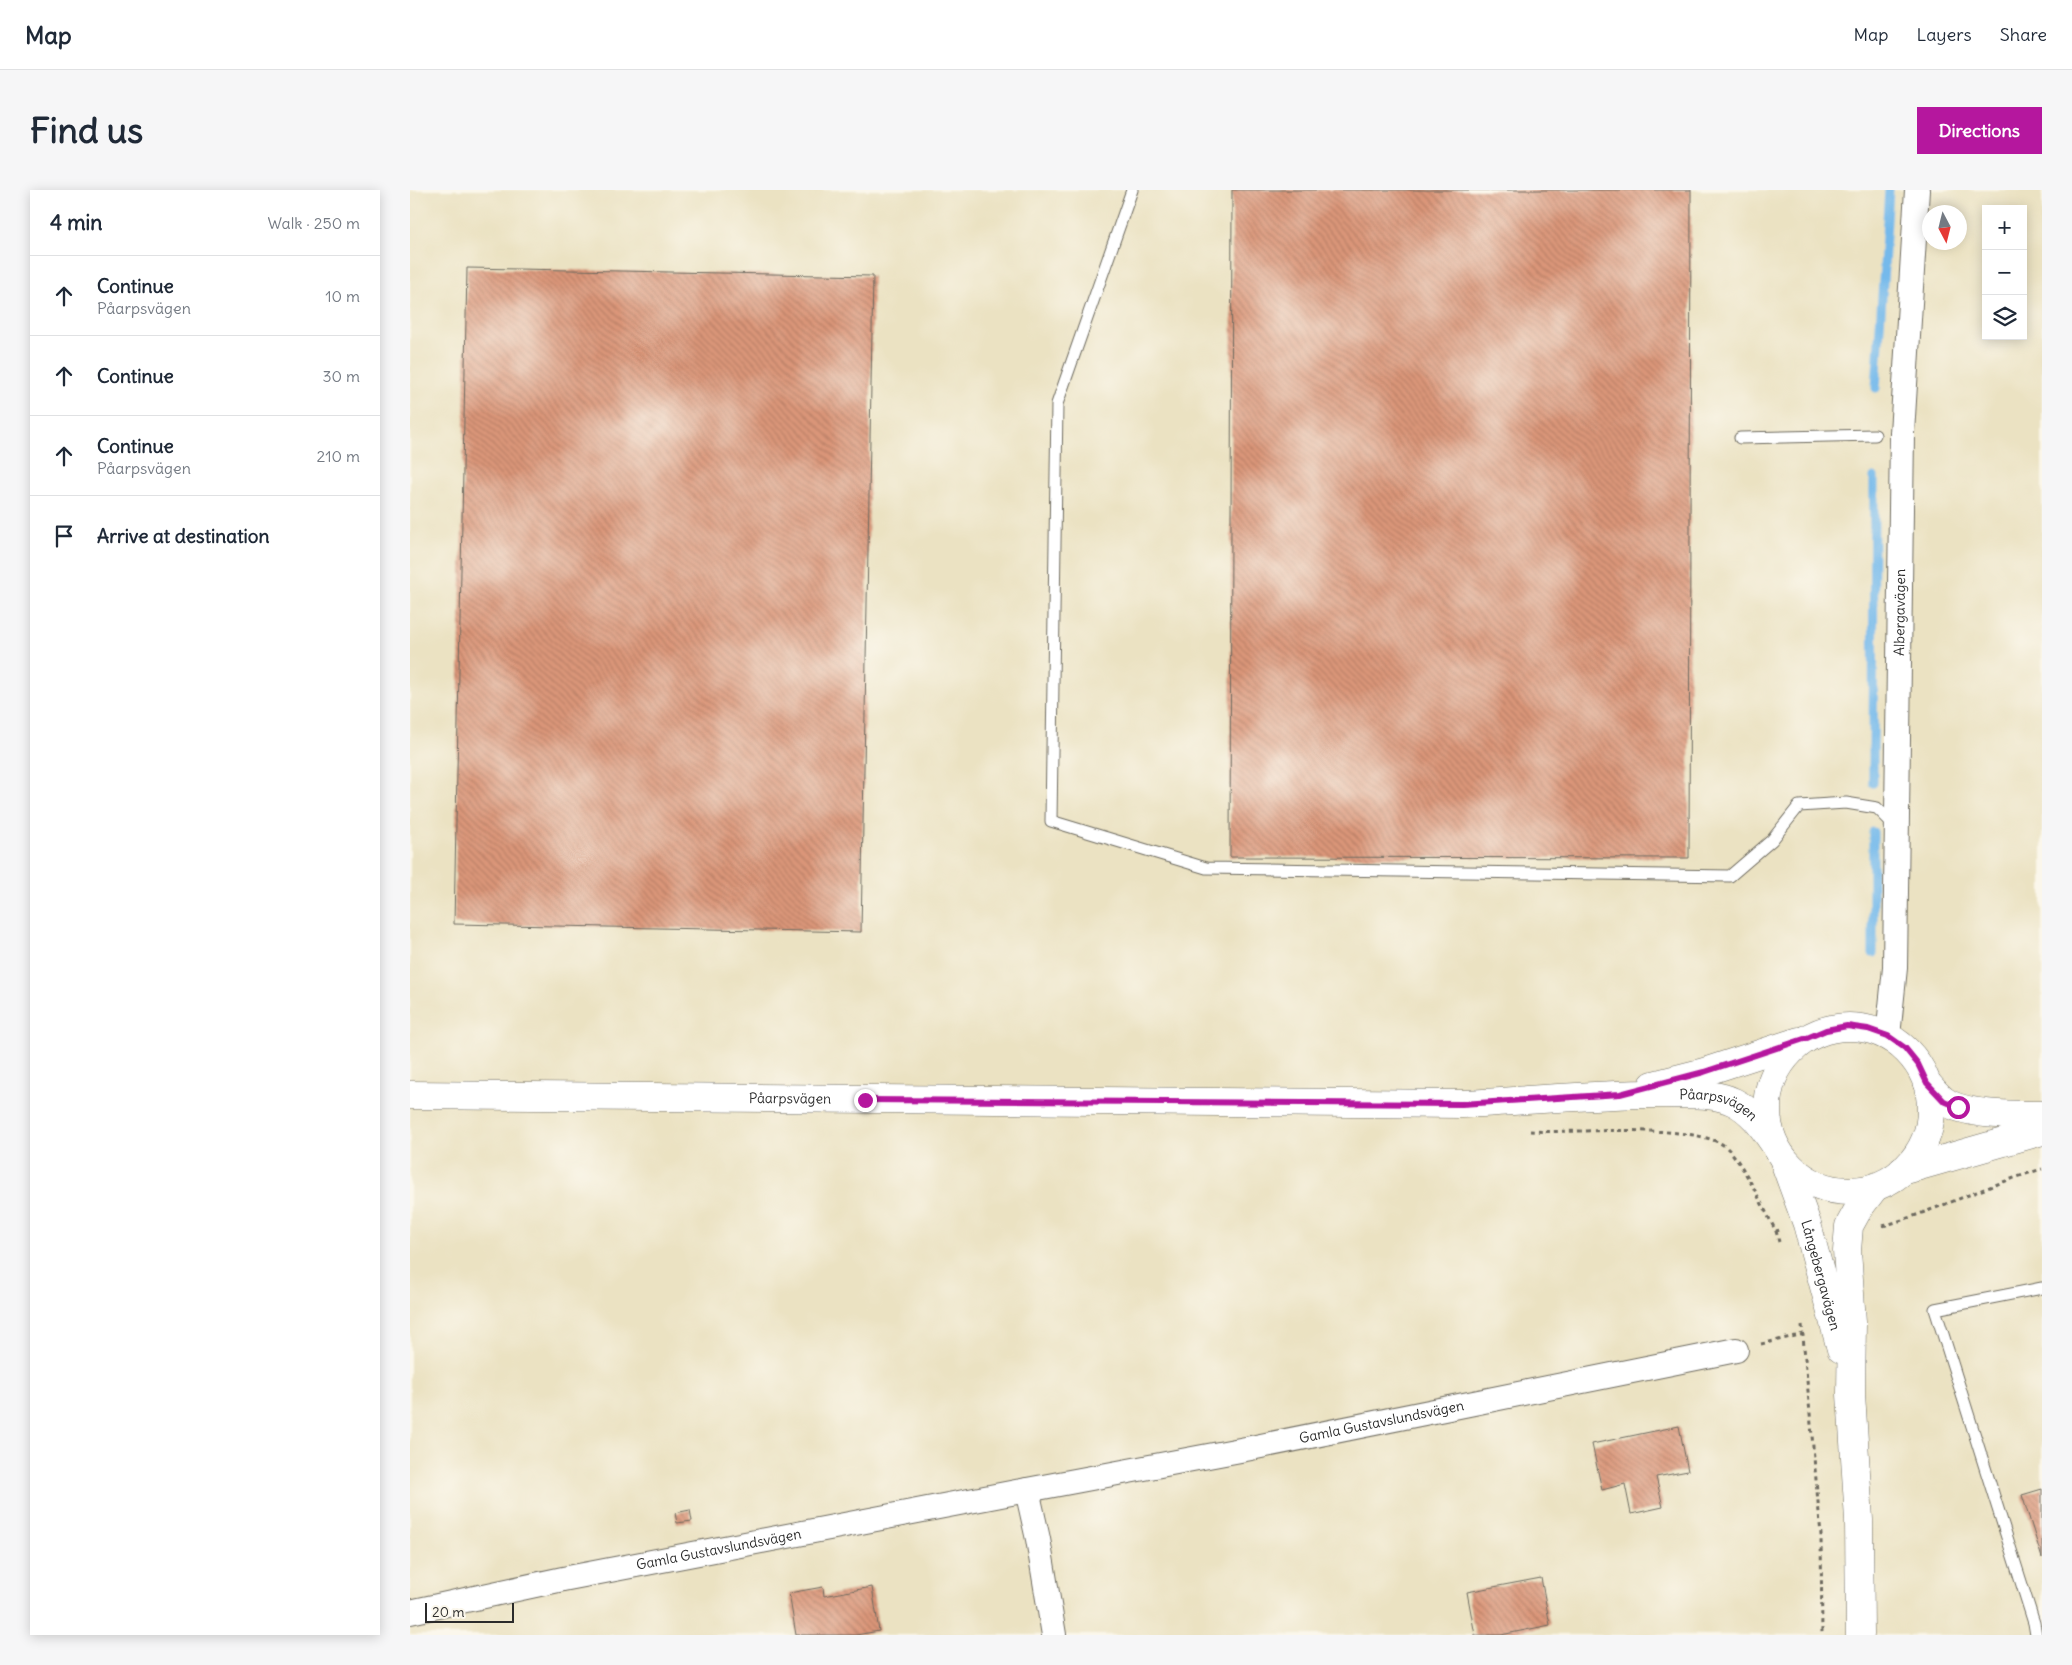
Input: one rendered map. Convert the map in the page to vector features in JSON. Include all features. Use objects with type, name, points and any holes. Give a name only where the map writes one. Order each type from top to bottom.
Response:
[{"type":"street","name":"Albergavägen","points":[[1888,1036],[1895,968],[1902,433],[1917,190]]},
{"type":"street","points":[[1847,1026],[1868,1029],[1888,1036],[1905,1048],[1918,1064],[1927,1083],[1931,1107],[1928,1131],[1918,1153],[1902,1171],[1890,1180],[1875,1187],[1855,1191],[1828,1188],[1815,1184],[1797,1174],[1778,1151],[1767,1123],[1766,1103],[1770,1083],[1778,1065],[1791,1050],[1807,1038],[1826,1030],[1847,1026]]},
{"type":"street","name":"Påarpsvägen","points":[[1620,1094],[1704,1072],[1807,1038]]},
{"type":"street","points":[[1927,1083],[1944,1101],[1958,1107],[1981,1113],[2042,1115]]},
{"type":"street","name":"Påarpsvägen","points":[[410,1095],[1462,1104],[1620,1094],[1708,1095],[1722,1098],[1754,1115],[1778,1151]]},
{"type":"street","points":[[1902,1171],[2042,1131]]},
{"type":"street","name":"Långebergavägen","points":[[1778,1151],[1807,1224],[1836,1327],[1851,1394]]},
{"type":"street","name":"Långebergavägen","points":[[1860,1635],[1859,1520],[1851,1394],[1852,1322],[1846,1251],[1849,1226],[1859,1208],[1875,1187]]},
{"type":"street","name":"Gamla Gustavslundsvägen","points":[[410,1612],[563,1579],[1251,1448],[1736,1350]]},
{"type":"street","points":[[1027,1490],[1038,1539],[1054,1635]]},
{"type":"lane","points":[[1132,190],[1058,404],[1051,821],[1206,868],[1730,876],[1772,840],[1799,806],[1846,803],[1878,808],[1897,829]]},
{"type":"lane","points":[[1740,438],[1875,435]]},
{"type":"lane","points":[[2036,1635],[1935,1309],[2042,1288]]},
{"type":"path","points":[[1520,1130],[1635,1130],[1691,1134],[1716,1140],[1727,1148],[1736,1159],[1776,1231],[1782,1248]]},
{"type":"path","points":[[1849,1226],[1876,1228],[2017,1176],[2042,1169]]},
{"type":"path","points":[[1776,1231],[1807,1224]]},
{"type":"path","points":[[1800,1317],[1804,1334],[1821,1535],[1822,1635]]},
{"type":"path","points":[[1736,1350],[1804,1334]]},
{"type":"building","points":[[1232,190],[1691,190],[1689,858],[1230,857]]},
{"type":"building","points":[[467,268],[873,276],[861,932],[454,924]]},
{"type":"building","points":[[1679,1426],[1688,1471],[1656,1477],[1663,1507],[1631,1514],[1625,1484],[1602,1490],[1592,1444]]},
{"type":"building","points":[[2042,1489],[2042,1558],[2022,1495]]},
{"type":"building","points":[[690,1510],[692,1521],[677,1523],[675,1513]]},
{"type":"building","points":[[1541,1578],[1550,1625],[1501,1635],[1475,1635],[1467,1592]]},
{"type":"building","points":[[823,1587],[824,1596],[872,1587],[879,1631],[856,1635],[796,1635],[789,1593]]},
{"type":"waterway","points":[[1876,388],[1889,190]]},
{"type":"waterway","points":[[1873,783],[1874,477]]},
{"type":"waterway","points":[[1873,832],[1873,953]]},
{"type":"route","points":[[865,1100],[1462,1104],[1542,1100],[1620,1094],[1704,1072],[1758,1055],[1826,1030],[1847,1026],[1868,1029],[1888,1036],[1905,1048],[1918,1064],[1927,1083],[1944,1101],[1958,1107]]}]
